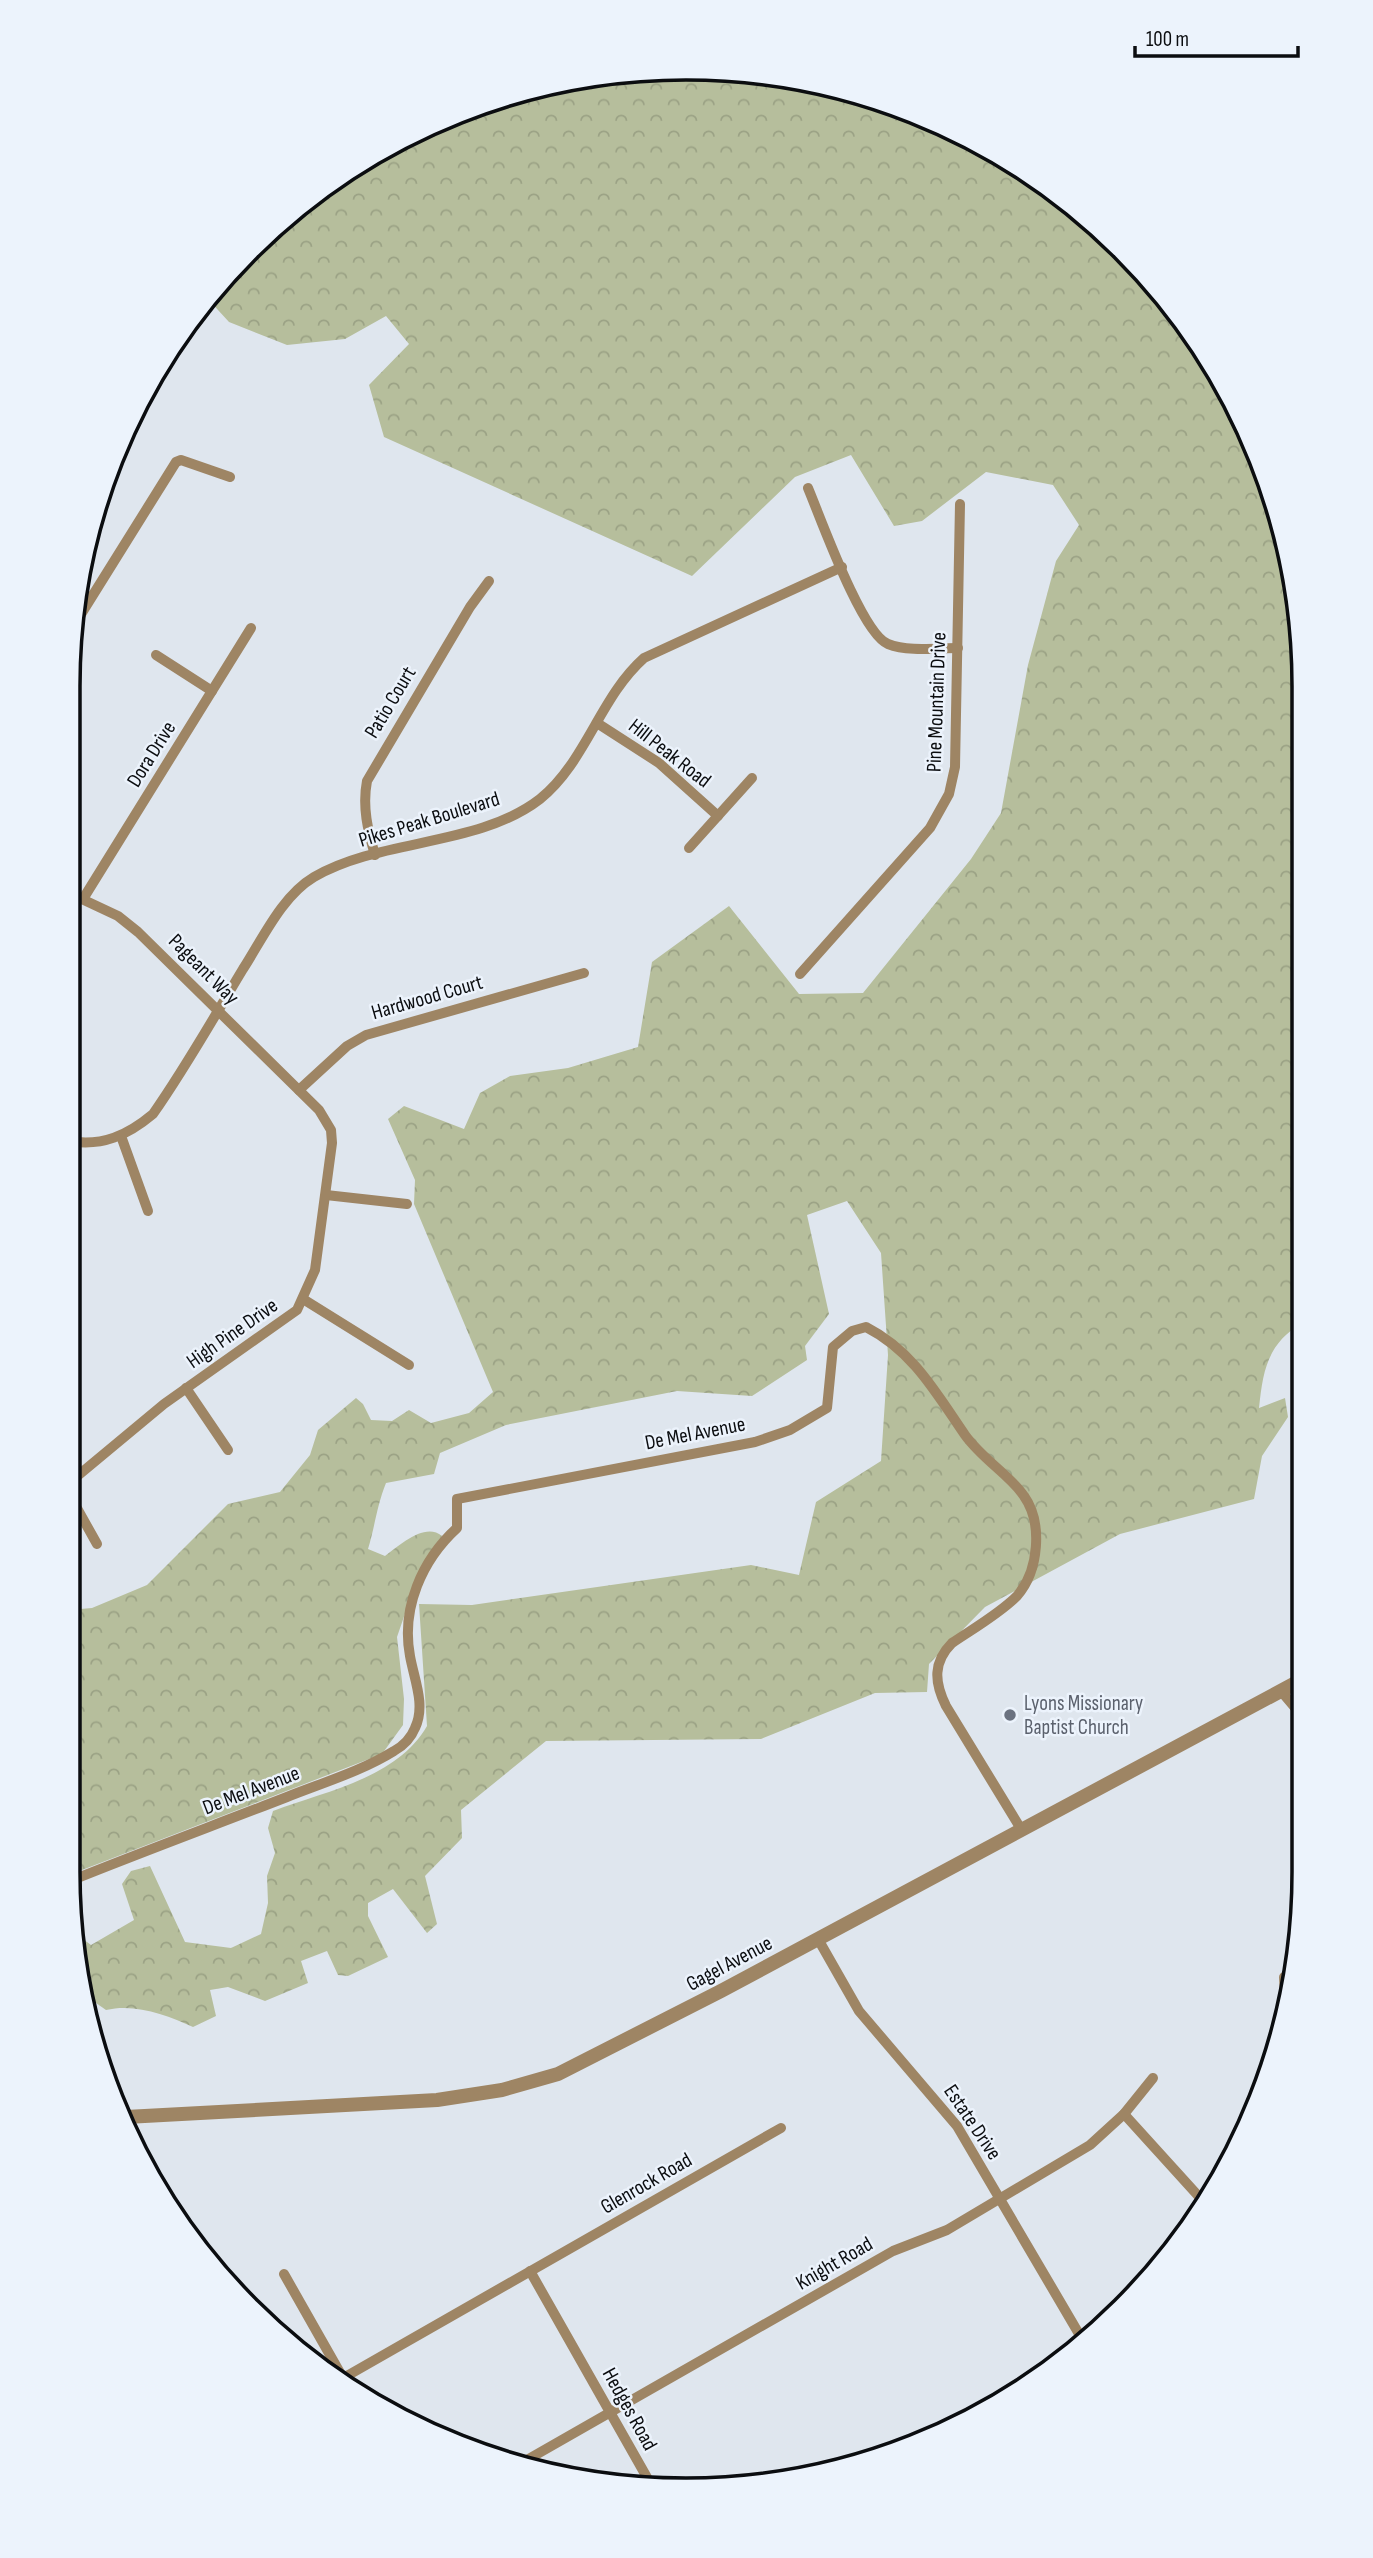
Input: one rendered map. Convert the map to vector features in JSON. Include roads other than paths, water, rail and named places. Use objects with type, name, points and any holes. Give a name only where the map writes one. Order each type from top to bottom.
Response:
[{"type":"street","points":[[86,606],[176,461],[181,460],[230,477]]},
{"type":"street","points":[[808,488],[842,567],[877,638],[893,646],[958,648]]},
{"type":"street","name":"Pine Mountain Drive","points":[[800,974],[921,838],[944,806],[955,767],[960,503]]},
{"type":"street","name":"Pikes Peak Boulevard","points":[[80,1142],[94,1143],[121,1136],[153,1114],[285,904],[303,885],[323,873],[375,855],[489,824],[525,808],[555,785],[635,666],[654,652],[842,567]]},
{"type":"street","name":"Patio Court","points":[[375,855],[366,819],[366,781],[470,607],[489,581]]},
{"type":"street","name":"Dora Drive","points":[[83,899],[251,628]]},
{"type":"street","points":[[156,655],[212,691]]},
{"type":"street","name":"Hill Peak Road","points":[[597,723],[659,763],[718,816]]},
{"type":"street","points":[[689,848],[752,778]]},
{"type":"street","name":"Pageant Way","points":[[80,898],[118,916],[138,932],[299,1090]]},
{"type":"street","name":"Hardwood Court","points":[[299,1090],[347,1046],[366,1035],[584,973]]},
{"type":"street","name":"High Pine Drive","points":[[80,1473],[125,1434],[186,1388],[284,1322],[303,1299],[315,1270],[332,1143],[331,1130],[326,1119],[299,1090]]},
{"type":"street","points":[[121,1136],[148,1211]]},
{"type":"street","points":[[326,1195],[407,1204]]},
{"type":"street","points":[[303,1299],[409,1365]]},
{"type":"street","name":"De Mel Avenue","points":[[80,1877],[335,1778],[392,1753],[407,1741],[416,1727],[420,1708],[408,1641],[409,1611],[427,1565],[457,1528],[457,1499],[755,1442],[790,1430],[827,1408],[833,1346],[852,1331],[866,1327],[895,1343],[926,1379],[982,1457],[1024,1494],[1031,1509],[1037,1530],[1034,1557],[1018,1594],[944,1651],[936,1687],[1021,1829]]},
{"type":"street","points":[[186,1388],[228,1450]]},
{"type":"street","points":[[80,1514],[97,1544]]},
{"type":"street","name":"Gagel Avenue","points":[[133,2117],[437,2100],[519,2087],[576,2067],[1292,1685]]},
{"type":"street","points":[[1281,1691],[1292,1704]]},
{"type":"street","name":"Estate Drive","points":[[818,1939],[859,2011],[944,2108],[1079,2333]]},
{"type":"street","name":"Knight Road","points":[[531,2457],[893,2251],[947,2230],[1090,2146],[1124,2114],[1153,2078]]},
{"type":"street","points":[[1124,2114],[1198,2196]]},
{"type":"street","name":"Glenrock Road","points":[[349,2374],[781,2128]]},
{"type":"street","name":"Hedges Road","points":[[530,2271],[646,2476]]},
{"type":"street","points":[[284,2274],[332,2362]]},
{"type":"place","name":"Lyons Missionary Baptist Church","points":[[1010,1715]]}]
